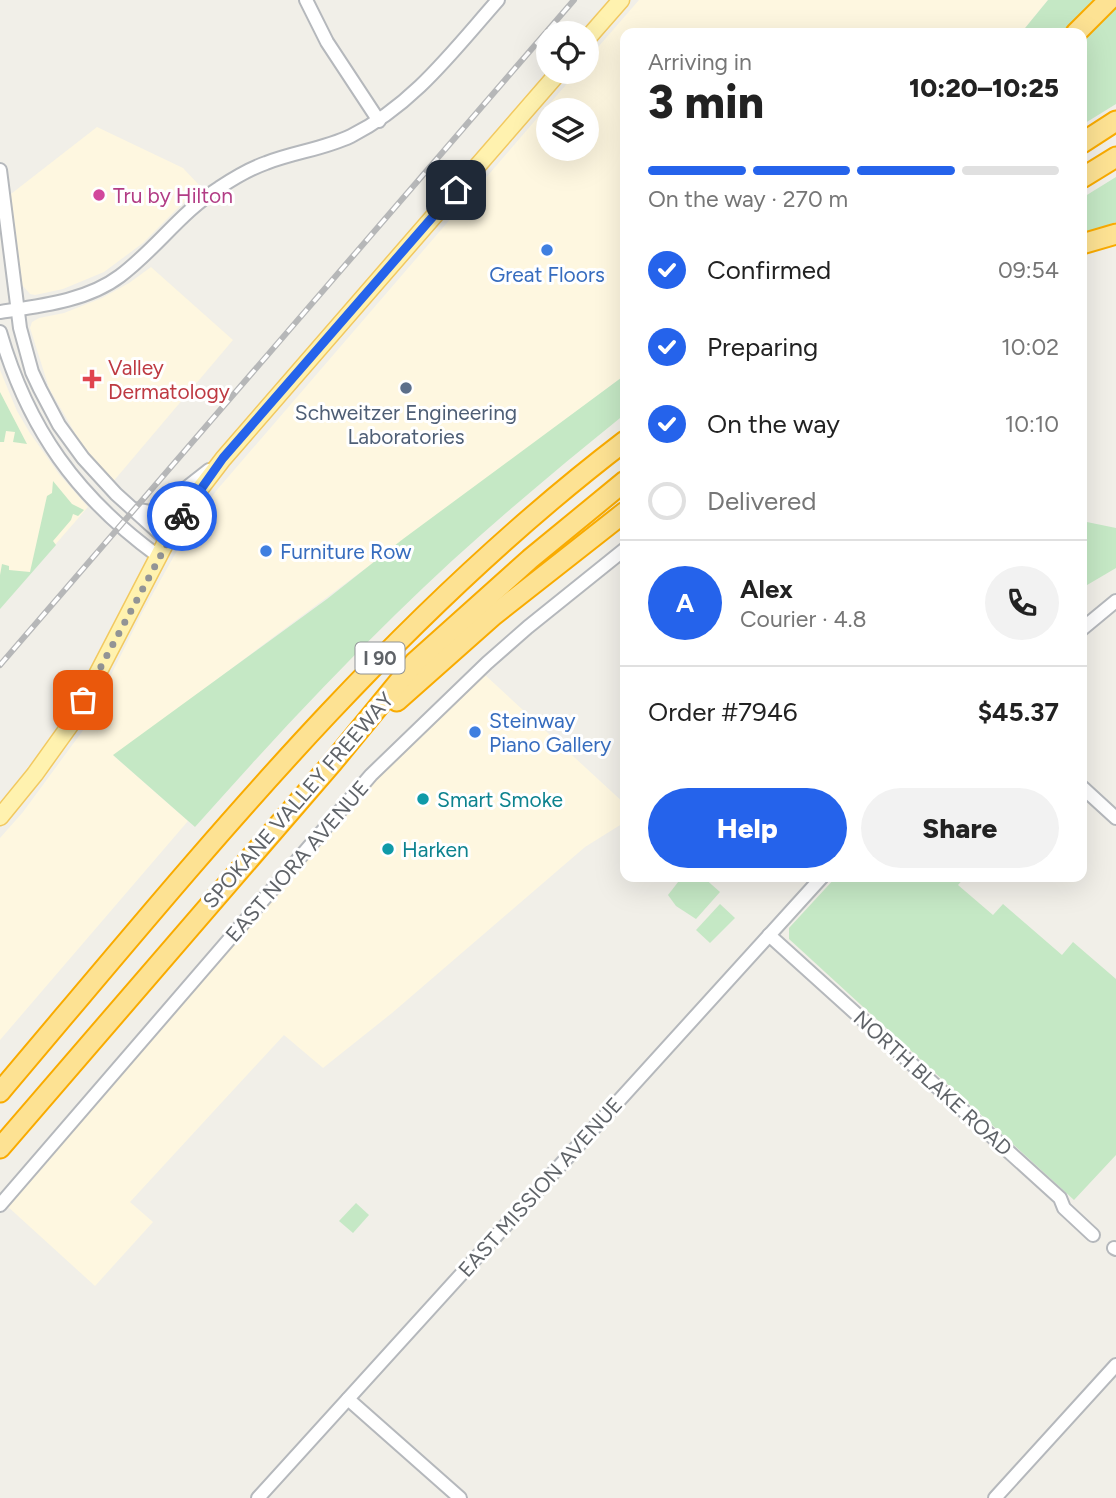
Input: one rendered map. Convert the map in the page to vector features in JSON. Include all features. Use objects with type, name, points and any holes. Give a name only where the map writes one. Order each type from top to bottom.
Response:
[{"type":"highway","points":[[1081,28],[1109,0]]},
{"type":"highway","points":[[1087,140],[1116,121]]},
{"type":"highway","points":[[1087,175],[1116,157]]},
{"type":"highway","points":[[1087,243],[1116,234]]},
{"type":"highway","name":"SPOKANE VALLEY FREEWAY","points":[[0,1092],[213,842],[354,684],[463,578],[537,512],[620,445]]},
{"type":"highway","name":"SPOKANE VALLEY FREEWAY","points":[[0,1148],[333,762],[415,662],[538,552],[620,485]]},
{"type":"highway","points":[[333,762],[486,622],[620,516]]},
{"type":"main road","points":[[599,25],[621,0]]},
{"type":"main road","points":[[0,817],[36,774],[72,721],[158,556],[190,502],[223,458],[549,84]]},
{"type":"street","points":[[306,0],[327,42],[379,121]]},
{"type":"street","points":[[0,312],[91,293],[118,278],[141,259],[174,224],[217,189],[265,163],[330,145],[379,121],[425,84],[498,0]]},
{"type":"street","points":[[0,170],[20,328],[32,372],[49,408],[83,458],[167,540]]},
{"type":"street","points":[[0,332],[18,389],[56,456],[97,505],[158,556]]},
{"type":"street","points":[[133,509],[150,512],[158,510],[223,458]]},
{"type":"street","name":"EAST NORA AVENUE","points":[[0,1205],[378,769],[495,656],[620,553]]},
{"type":"street","points":[[1087,625],[1116,601]]},
{"type":"street","points":[[1087,792],[1116,818]]},
{"type":"street","name":"EAST MISSION AVENUE","points":[[258,1498],[817,882]]},
{"type":"street","name":"NORTH BLAKE ROAD","points":[[769,935],[1060,1198],[1065,1208],[1093,1235]]},
{"type":"street","points":[[995,1498],[1116,1365]]},
{"type":"street","points":[[348,1399],[460,1498]]},
{"type":"shaded area","points":[[639,0],[1048,0],[1025,28],[620,28],[620,379],[114,756],[188,821],[0,1040],[0,838],[23,812],[84,729],[142,613],[174,556],[216,491],[536,120],[536,161],[599,161],[599,98],[555,98],[567,84],[599,84],[599,46]]},
{"type":"shaded area","points":[[97,127],[183,168],[202,188],[143,243],[104,272],[63,289],[30,294],[22,285],[7,197]]},
{"type":"shaded area","points":[[151,267],[233,340],[112,483],[83,447],[49,388],[30,328],[32,322],[39,318],[64,313],[102,298]]},
{"type":"shaded area","points":[[0,370],[17,411],[30,433],[59,474],[88,507],[0,608]]},
{"type":"shaded area","points":[[484,674],[620,799],[620,825],[585,847],[392,1013],[323,1068],[284,1035],[130,1202],[153,1222],[95,1286],[6,1205],[66,1140],[371,785]]},
{"type":"green space","points":[[1048,0],[1093,0],[1067,28],[1025,28]]},
{"type":"green space","points":[[1116,2],[1116,104],[1087,122],[1087,33]]},
{"type":"green space","points":[[1116,177],[1116,222],[1087,232],[1087,195]]},
{"type":"green space","points":[[620,379],[620,418],[508,511],[423,588],[319,692],[195,827],[113,755],[327,599],[403,539]]},
{"type":"green space","points":[[0,392],[27,444],[13,442],[15,432],[6,431],[4,442],[0,442]]},
{"type":"green space","points":[[53,481],[72,504],[84,510],[78,516],[73,514],[53,541],[56,545],[0,609],[2,564],[9,566],[9,570],[30,572],[47,496],[52,493]]},
{"type":"green space","points":[[1087,522],[1116,528],[1116,568],[1087,585]]},
{"type":"green space","points":[[678,882],[709,882],[720,892],[696,919],[676,906],[668,895]]},
{"type":"green space","points":[[831,882],[961,882],[958,885],[993,915],[1003,904],[1062,955],[1073,942],[1116,979],[1116,1155],[1074,1200],[789,939],[789,928]]},
{"type":"green space","points":[[720,904],[735,918],[710,943],[696,930]]},
{"type":"green space","points":[[356,1203],[369,1215],[353,1233],[339,1221]]},
{"type":"railway","points":[[0,665],[574,0]]},
{"type":"way so far","points":[[83,700],[153,565],[182,516]]},
{"type":"place","name":"Tru by Hilton","points":[[99,195]]},
{"type":"place","name":"Great Floors","points":[[547,250]]},
{"type":"place","name":"Valley Dermatology","points":[[92,379]]},
{"type":"place","name":"Schweitzer Engineering Laboratories","points":[[406,388]]},
{"type":"place","name":"Furniture Row","points":[[266,551]]},
{"type":"place","name":"Steinway Piano Gallery","points":[[475,732]]},
{"type":"place","name":"Smart Smoke","points":[[423,799]]},
{"type":"place","name":"Harken","points":[[388,849]]},
{"type":"route","points":[[182,516],[223,458],[456,190]]}]
